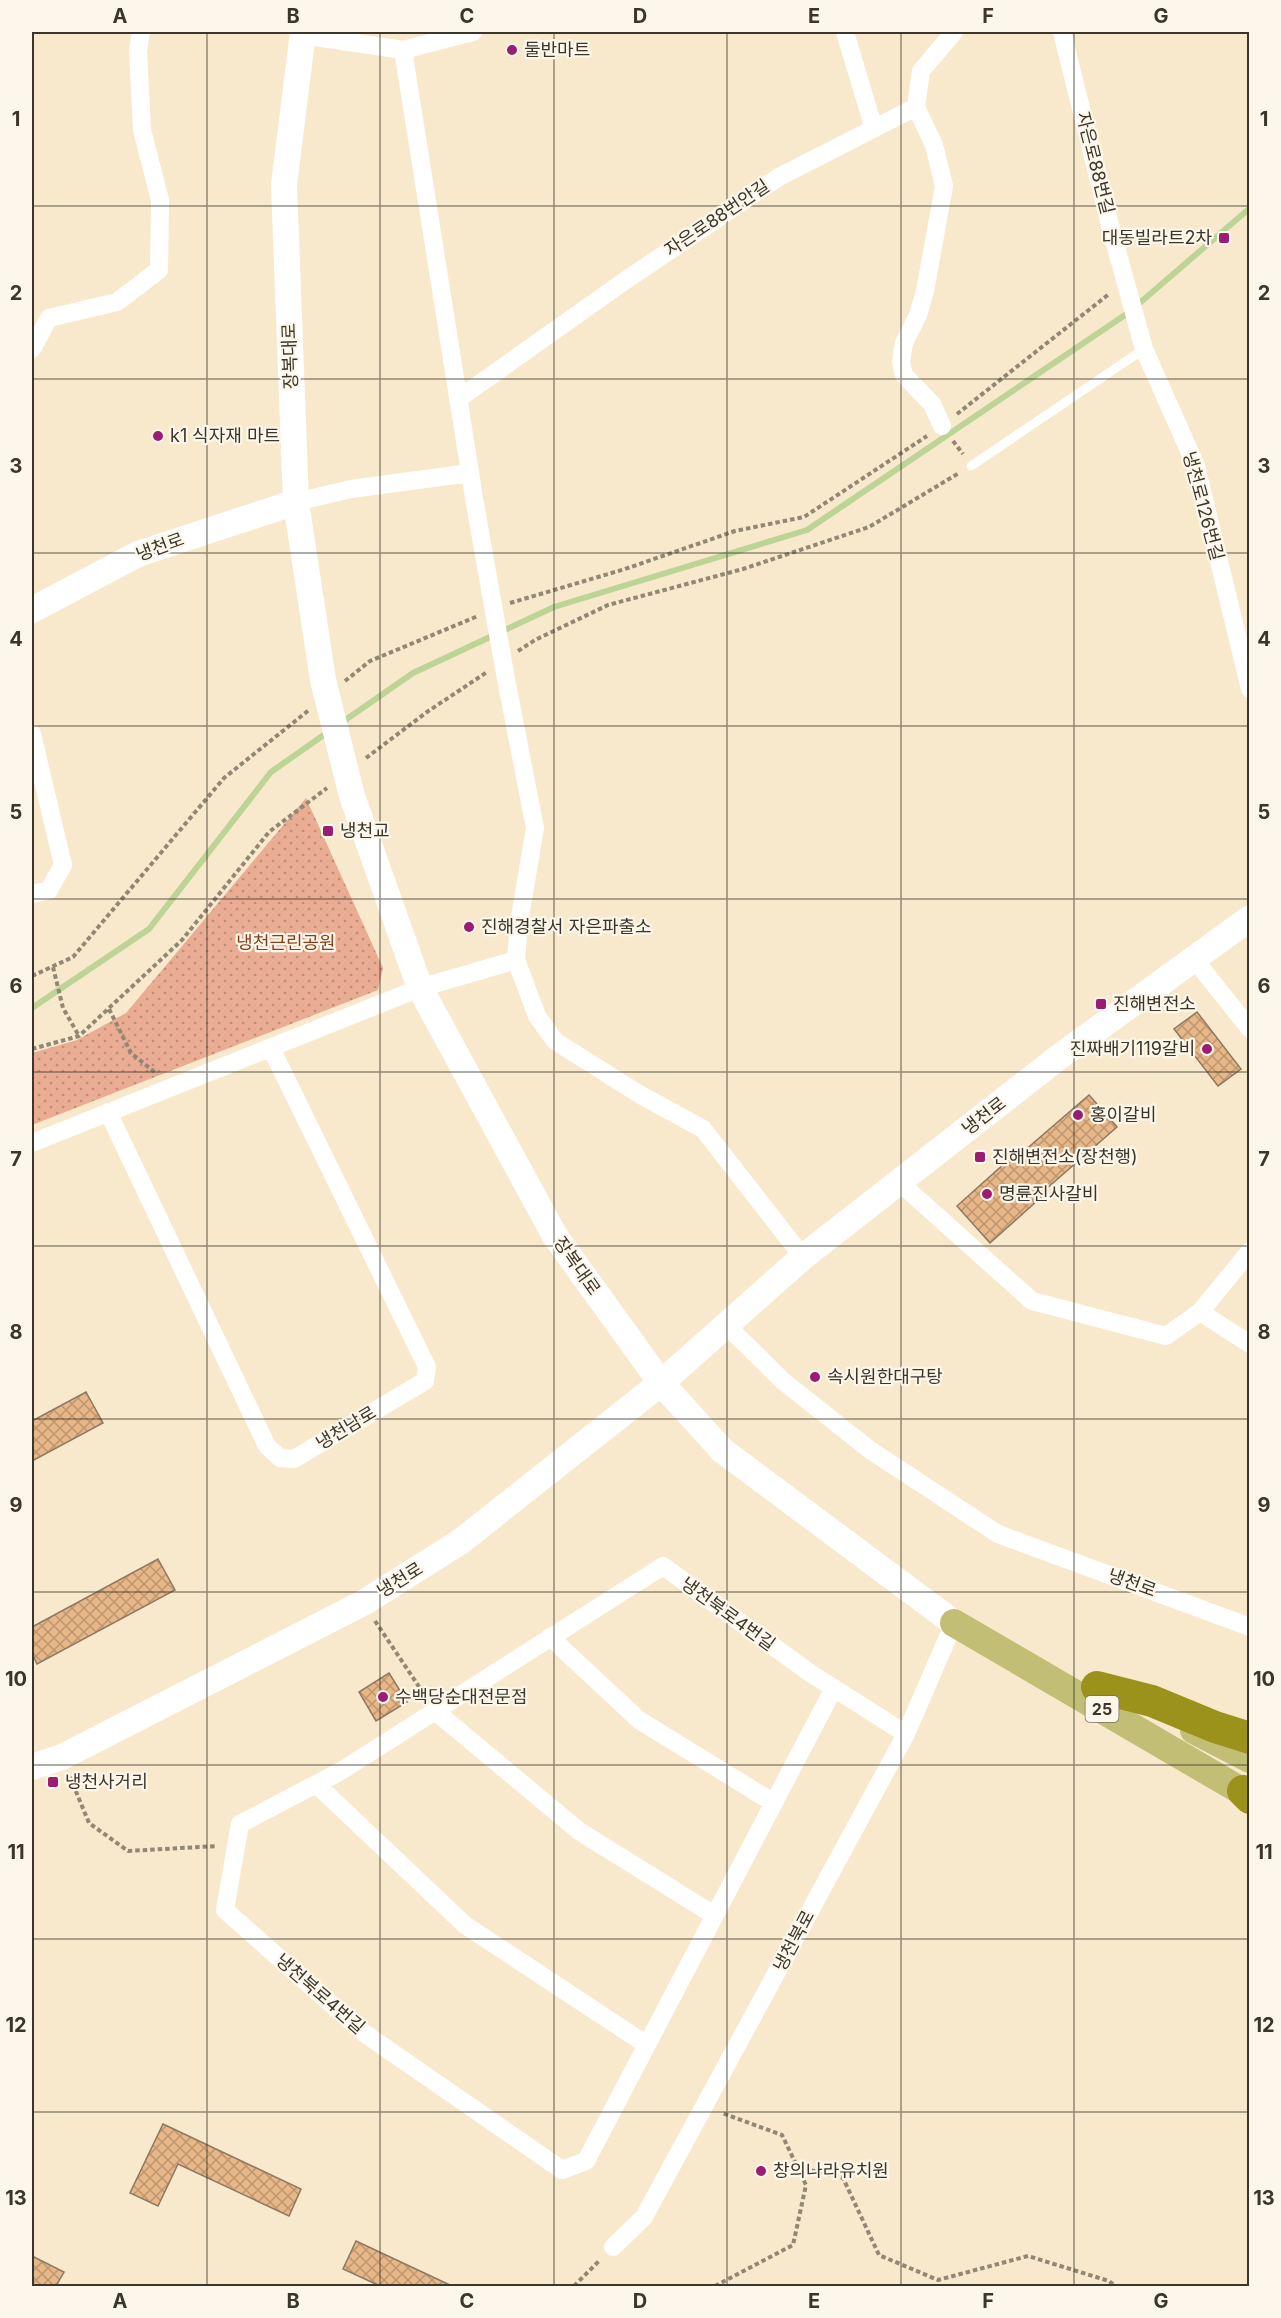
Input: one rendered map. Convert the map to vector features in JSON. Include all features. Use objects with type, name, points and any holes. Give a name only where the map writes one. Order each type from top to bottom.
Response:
[{"type":"highway","points":[[1097,1687],[1152,1701],[1215,1727],[1250,1738]]},
{"type":"main road","name":"장복대로","points":[[302,33],[284,185],[296,502],[333,682],[352,796],[420,988],[555,1236],[661,1383],[723,1451],[954,1623]]},
{"type":"main road","name":"냉천로","points":[[32,610],[138,554],[296,502]]},
{"type":"main road","name":"냉천로","points":[[32,1767],[62,1756],[363,1603],[460,1542],[661,1383],[803,1257],[1059,1057],[1250,918]]},
{"type":"main road","name":"25","points":[[954,1623],[1205,1736],[1250,1759]]},
{"type":"main road","name":"25","points":[[954,1623],[1247,1795]]},
{"type":"street","points":[[32,349],[49,318],[117,302],[159,270],[160,200],[142,130],[138,51],[141,32]]},
{"type":"street","points":[[302,33],[403,50],[473,32]]},
{"type":"street","points":[[845,32],[874,129]]},
{"type":"street","points":[[942,426],[932,404],[904,375],[901,362],[904,343],[918,315],[925,291],[944,186],[934,145],[916,107],[921,71],[954,32]]},
{"type":"street","name":"자은로88번길","points":[[1062,32],[1127,288]]},
{"type":"street","points":[[403,50],[470,473],[535,828],[519,923],[516,960],[537,1016],[555,1041],[639,1094],[703,1130],[803,1257]]},
{"type":"street","name":"자은로88번안길","points":[[458,399],[626,280],[779,177],[916,107]]},
{"type":"street","name":"냉천로126번길","points":[[1127,288],[1144,349],[1196,465],[1250,689]]},
{"type":"street","points":[[296,502],[351,489],[470,473]]},
{"type":"street","points":[[32,734],[35,762],[63,865],[49,890],[32,894]]},
{"type":"street","points":[[1194,959],[1250,1029]]},
{"type":"street","points":[[32,1143],[420,988],[516,960]]},
{"type":"street","name":"냉천남로","points":[[108,1112],[267,1446],[280,1458],[294,1459],[425,1381],[428,1366],[271,1048]]},
{"type":"street","points":[[899,1182],[1032,1301],[1166,1336],[1200,1312],[1250,1251]]},
{"type":"street","points":[[1200,1312],[1250,1344]]},
{"type":"street","name":"냉천로","points":[[727,1326],[783,1381],[870,1450],[998,1534],[1250,1627]]},
{"type":"street","name":"냉천북로4번길","points":[[646,2045],[586,2161],[562,2170],[364,2033],[225,1910],[240,1824],[316,1784],[663,1566],[834,1688],[906,1734]]},
{"type":"street","name":"냉천북로","points":[[613,2247],[644,2217],[906,1734],[954,1623]]},
{"type":"street","points":[[550,1637],[639,1720],[774,1803]]},
{"type":"street","points":[[316,1784],[465,1925],[646,2045],[834,1688]]},
{"type":"street","points":[[435,1711],[579,1831],[714,1915]]},
{"type":"lane","points":[[971,466],[1144,349]]},
{"type":"path","points":[[333,682],[370,661],[494,607],[625,569],[735,531],[804,517],[942,426],[1127,288]]},
{"type":"path","points":[[535,640],[608,604],[743,569],[869,527],[971,466]]},
{"type":"path","points":[[32,976],[74,957],[224,778],[315,705]]},
{"type":"path","points":[[32,1049],[79,1036],[182,940]]},
{"type":"path","points":[[53,967],[62,1004],[79,1036]]},
{"type":"path","points":[[109,1009],[131,1053],[173,1087]]},
{"type":"path","points":[[363,1603],[435,1711]]},
{"type":"path","points":[[62,1756],[89,1823],[128,1851],[237,1844]]},
{"type":"path","points":[[704,2106],[782,2135],[806,2185],[793,2245],[715,2286]]},
{"type":"path","points":[[797,2167],[843,2178],[879,2255],[938,2280],[1028,2256],[1109,2281],[1115,2286]]},
{"type":"path","points":[[574,2286],[613,2247]]},
{"type":"green space","name":"냉천근린공원","points":[[306,798],[383,968],[378,990],[32,1125],[32,1053],[77,1040],[126,1013]]},
{"type":"building","name":"진짜배기119갈비","points":[[1197,1012],[1241,1069],[1218,1086],[1174,1029]]},
{"type":"building","points":[[1089,1095],[1117,1127],[1045,1190],[1047,1192],[990,1243],[957,1206],[1014,1155],[1016,1158]]},
{"type":"building","points":[[86,1392],[103,1423],[32,1461],[32,1421]]},
{"type":"building","points":[[158,1559],[175,1590],[37,1664],[32,1653],[32,1627]]},
{"type":"building","name":"수백당순대전문점","points":[[389,1673],[407,1702],[376,1721],[359,1692]]},
{"type":"building","points":[[163,2124],[301,2189],[289,2216],[178,2164],[158,2206],[130,2193]]},
{"type":"building","points":[[356,2241],[452,2286],[380,2286],[343,2269]]},
{"type":"building","points":[[32,2256],[64,2272],[56,2286],[32,2286]]},
{"type":"waterway","points":[[341,723],[413,673],[554,607],[807,530],[1128,313],[1250,208]]},
{"type":"waterway","points":[[32,1008],[149,929],[271,772],[328,732]]},
{"type":"place","name":"둘반마트","points":[[512,50]]},
{"type":"place","name":"대동빌라트2차","points":[[1224,238]]},
{"type":"place","name":"k1 식자재 마트","points":[[158,436]]},
{"type":"place","name":"냉천교","points":[[328,831]]},
{"type":"place","name":"진해경찰서 자은파출소","points":[[469,927]]},
{"type":"place","name":"진해변전소","points":[[1101,1004]]},
{"type":"place","name":"진짜배기119갈비","points":[[1207,1049]]},
{"type":"place","name":"홍이갈비","points":[[1078,1115]]},
{"type":"place","name":"진해변전소(장천행)","points":[[980,1157]]},
{"type":"place","name":"명륜진사갈비","points":[[987,1194]]},
{"type":"place","name":"속시원한대구탕","points":[[815,1377]]},
{"type":"place","name":"수백당순대전문점","points":[[383,1697]]},
{"type":"place","name":"냉천사거리","points":[[53,1782]]},
{"type":"place","name":"창의나라유치원","points":[[761,2171]]}]
